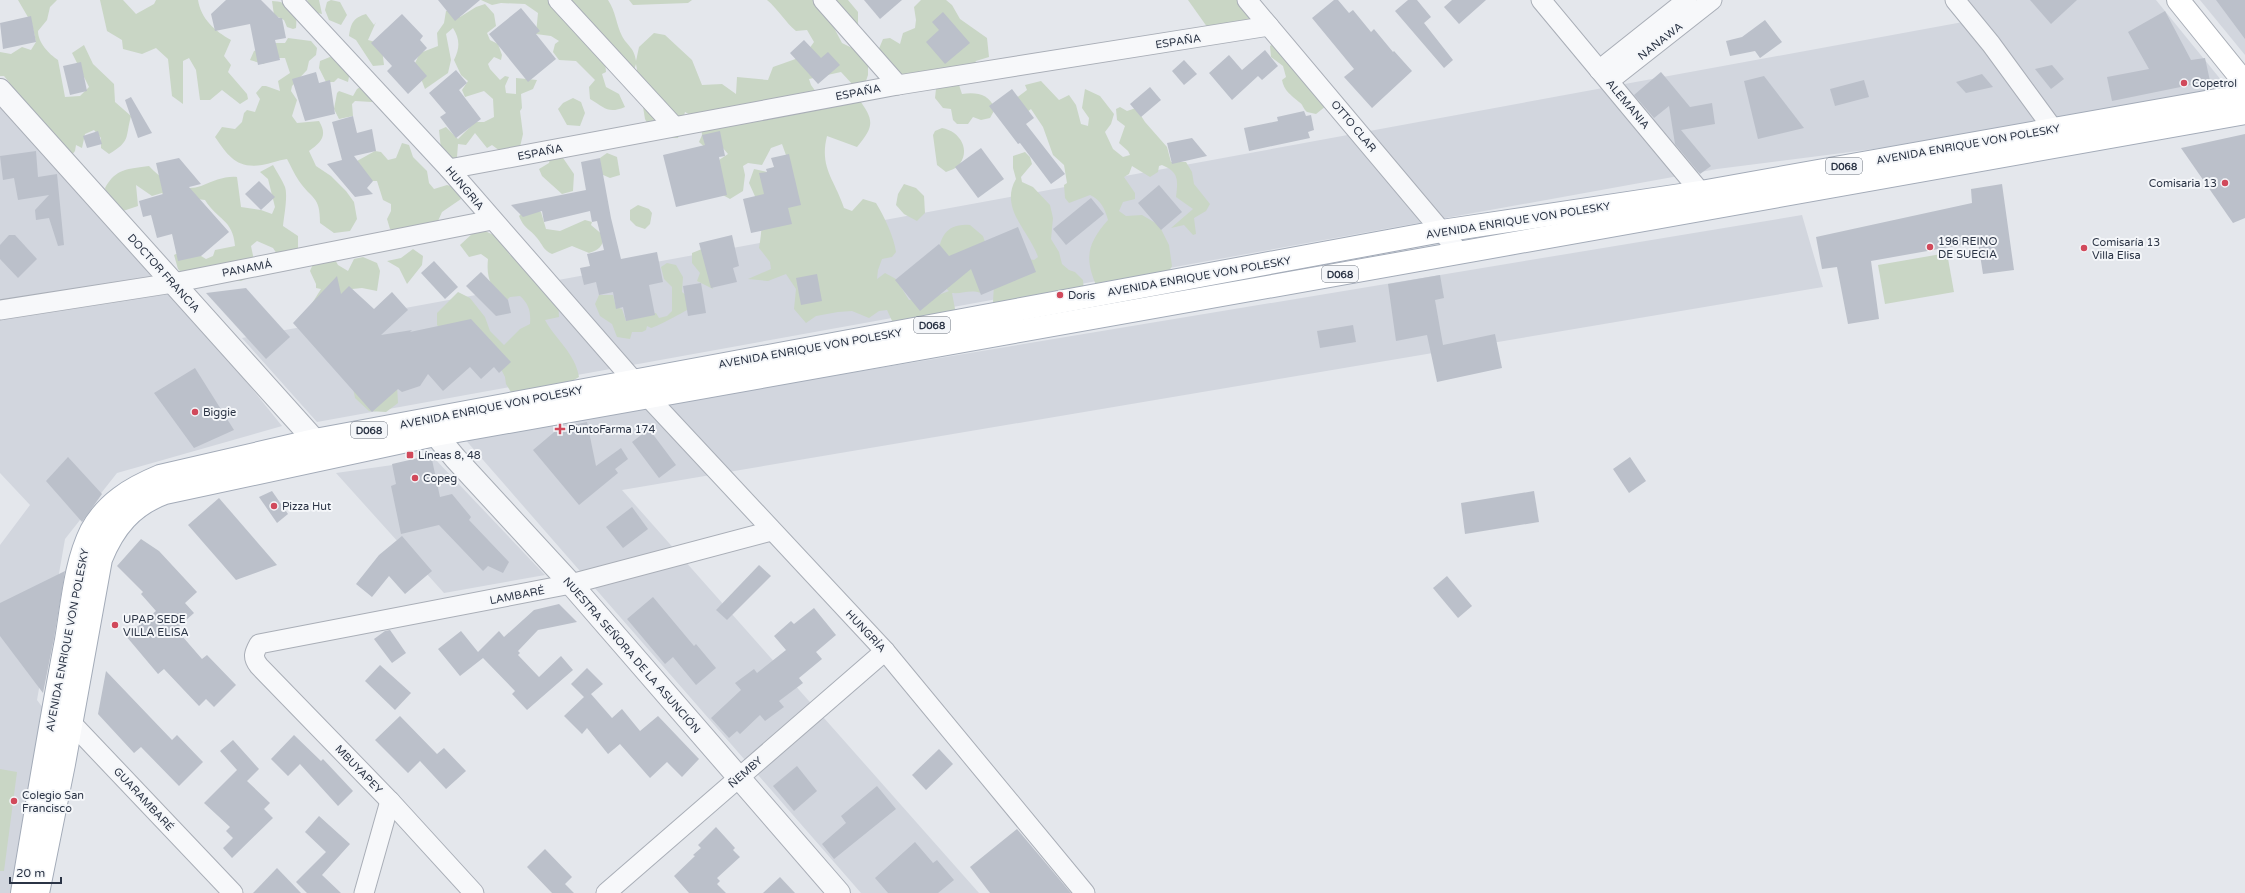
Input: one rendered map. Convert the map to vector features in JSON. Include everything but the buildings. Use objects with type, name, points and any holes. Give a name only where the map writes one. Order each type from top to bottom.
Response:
[{"type":"main road","points":[[2178,0],[2245,83]]},
{"type":"main road","name":"AVENIDA ENRIQUE VON POLESKY","points":[[22,893],[53,707],[85,547],[99,518],[114,501],[142,483],[160,476],[315,440],[429,427],[648,397],[1460,253],[1707,200],[2059,137],[2245,95]]},
{"type":"main road","name":"AVENIDA ENRIQUE VON POLESKY","points":[[2059,137],[2245,113]]},
{"type":"main road","name":"AVENIDA ENRIQUE VON POLESKY","points":[[38,893],[101,559],[110,538],[122,521],[136,508],[150,499],[165,493],[329,456],[429,427],[634,381],[1442,231],[1707,200]]},
{"type":"street","name":"HUNGRIA","points":[[292,0],[449,169],[634,381]]},
{"type":"street","points":[[558,0],[674,126]]},
{"type":"street","points":[[823,0],[898,85]]},
{"type":"street","name":"OTTO CLAR","points":[[1247,0],[1460,253]]},
{"type":"street","name":"ALEMANIA","points":[[1541,0],[1707,200]]},
{"type":"street","name":"NANAWA","points":[[1604,75],[1687,0]]},
{"type":"street","name":"NANAWA","points":[[1604,75],[1712,0]]},
{"type":"street","points":[[1955,0],[1991,44],[2059,137]]},
{"type":"street","name":"ESPAÑA","points":[[449,169],[898,85],[1269,26]]},
{"type":"street","name":"DOCTOR FRANCIA","points":[[0,90],[329,456]]},
{"type":"street","name":"PANAMÁ","points":[[0,310],[173,283],[492,220]]},
{"type":"street","name":"HUNGRÍA","points":[[634,381],[771,531],[885,651],[1085,893]]},
{"type":"street","name":"NUESTRA SEÑORA DE LA ASUNCIÓN","points":[[429,427],[571,584],[838,893]]},
{"type":"street","name":"LAMBARÉ","points":[[259,644],[571,584],[771,531]]},
{"type":"street","name":"MBUYAPEY","points":[[259,644],[254,652],[254,659],[259,666],[390,801],[474,893]]},
{"type":"street","name":"ÑEMBY","points":[[606,893],[885,651]]},
{"type":"street","name":"GUARAMBARÉ","points":[[53,707],[71,721],[233,893]]},
{"type":"street","points":[[364,893],[390,801]]},
{"type":"shaded area","points":[[1945,0],[2156,0],[2230,91],[2056,126]]},
{"type":"shaded area","points":[[2200,0],[2245,0],[2245,55]]},
{"type":"shaded area","points":[[1963,22],[2054,126],[1717,169],[317,422],[242,338]]},
{"type":"shaded area","points":[[0,106],[223,353],[282,426],[117,473],[65,539],[37,700],[43,708],[11,893],[0,893],[0,545],[30,505],[0,473]]},
{"type":"shaded area","points":[[1802,215],[1823,287],[622,490],[979,893],[861,893],[463,437]]},
{"type":"shaded area","points":[[435,459],[545,575],[444,593],[336,473]]},
{"type":"green space","points":[[18,0],[57,0],[50,7],[47,20],[38,31],[38,35],[45,48],[58,60],[65,97],[80,96],[89,87],[72,53],[84,45],[93,64],[114,84],[115,102],[131,116],[126,138],[121,146],[116,150],[109,154],[101,148],[101,138],[94,130],[85,134],[82,148],[76,145],[75,151],[68,160],[6,92],[9,82],[4,76],[0,76],[0,52],[11,54],[22,47],[31,50],[36,42],[32,24]]},
{"type":"green space","points":[[100,0],[123,0],[136,14],[154,4],[156,0],[198,0],[202,13],[210,24],[231,40],[224,56],[231,65],[228,72],[247,94],[248,99],[240,104],[222,90],[210,100],[200,100],[196,70],[189,58],[183,61],[183,104],[172,96],[168,59],[156,48],[142,54],[123,49],[122,40],[107,31]]},
{"type":"green space","points":[[307,0],[319,0],[322,14],[313,12]]},
{"type":"green space","points":[[331,0],[340,2],[347,15],[341,25],[329,20],[325,10],[327,2]]},
{"type":"green space","points":[[481,0],[608,0],[613,9],[622,36],[632,50],[636,61],[639,47],[654,33],[665,35],[692,60],[702,85],[722,84],[736,94],[737,77],[768,80],[773,67],[804,56],[814,42],[807,30],[796,31],[767,0],[848,0],[858,12],[858,26],[830,20],[842,43],[858,51],[868,63],[868,75],[864,87],[854,86],[841,72],[809,79],[811,85],[819,96],[858,98],[870,118],[867,134],[857,147],[827,136],[825,147],[826,165],[844,208],[852,211],[863,199],[876,203],[888,227],[896,252],[892,257],[882,259],[878,270],[877,279],[885,273],[896,279],[909,300],[936,296],[949,291],[938,282],[940,243],[944,235],[950,229],[958,226],[970,225],[983,236],[985,242],[981,293],[973,291],[952,293],[955,309],[962,315],[893,323],[887,310],[879,311],[869,318],[852,311],[816,316],[806,323],[794,309],[796,289],[786,274],[768,281],[748,279],[771,269],[770,262],[759,248],[761,215],[749,183],[754,169],[767,172],[787,158],[782,144],[771,148],[762,165],[748,163],[743,166],[745,175],[743,191],[730,199],[712,189],[716,162],[728,154],[722,147],[708,150],[699,142],[702,135],[701,121],[685,112],[678,138],[655,138],[645,119],[636,64],[631,80],[605,60],[606,72],[602,74],[606,87],[619,94],[625,107],[614,110],[607,109],[590,99],[589,87],[595,80],[576,61],[559,60],[553,52],[555,44],[559,41],[551,36],[536,34],[538,13],[525,4],[501,3],[492,5]]},
{"type":"green space","points":[[629,0],[692,0],[688,3],[633,5]]},
{"type":"green space","points":[[921,0],[946,0],[952,5],[960,19],[987,38],[989,57],[976,61],[972,69],[959,85],[962,94],[973,93],[982,95],[989,100],[995,109],[990,118],[981,120],[973,117],[968,124],[957,124],[953,120],[951,109],[943,108],[935,98],[936,89],[909,87],[878,51],[883,39],[890,38],[900,44],[903,33],[915,28],[916,20],[914,7]]},
{"type":"green space","points":[[1188,0],[1252,0],[1256,7],[1250,33],[1215,38]]},
{"type":"green space","points":[[272,1],[283,3],[291,8],[296,17],[296,28],[293,29],[287,27],[284,20],[274,15]]},
{"type":"green space","points":[[485,4],[494,14],[496,26],[487,33],[490,40],[498,44],[502,55],[501,60],[494,57],[488,64],[490,69],[500,80],[505,76],[509,77],[505,86],[506,93],[516,94],[516,78],[537,80],[533,89],[521,94],[522,108],[520,111],[523,134],[520,147],[504,154],[492,145],[487,148],[475,133],[466,145],[458,144],[457,157],[448,162],[441,149],[439,130],[446,127],[458,139],[475,122],[484,122],[494,117],[493,99],[484,91],[465,97],[462,90],[468,81],[461,75],[454,60],[458,40],[453,28],[446,34],[451,60],[448,73],[425,89],[415,63],[420,53],[438,46],[437,33],[444,23],[446,11],[453,11],[460,17],[476,7]]},
{"type":"green space","points":[[366,14],[374,25],[376,22],[368,40],[379,43],[382,49],[384,65],[373,66],[356,40],[349,36],[355,19]]},
{"type":"green space","points":[[288,38],[311,41],[317,48],[316,55],[309,61],[307,70],[292,86],[291,91],[297,100],[292,116],[297,123],[319,121],[322,126],[323,135],[320,142],[309,151],[316,166],[331,176],[346,191],[354,202],[357,219],[350,231],[334,233],[320,223],[319,207],[317,202],[299,181],[287,159],[262,165],[246,165],[234,160],[224,150],[215,137],[222,127],[235,129],[242,122],[244,113],[247,110],[255,112],[260,99],[256,93],[262,86],[280,91],[278,81],[290,73],[285,58],[275,58],[263,64],[250,60],[254,51],[269,46],[271,43],[285,43]]},
{"type":"green space","points":[[1274,43],[1326,106],[1316,114],[1307,112],[1284,87],[1282,80],[1286,77],[1283,66],[1271,57],[1270,46]]},
{"type":"green space","points":[[330,57],[337,59],[342,68],[350,71],[348,82],[338,78],[334,82],[326,82],[319,68],[320,61]]},
{"type":"green space","points":[[1041,81],[1059,100],[1069,95],[1076,105],[1081,124],[1088,126],[1089,118],[1082,108],[1085,89],[1100,96],[1114,114],[1111,124],[1105,132],[1113,149],[1123,157],[1130,155],[1128,151],[1119,143],[1125,126],[1117,120],[1116,109],[1120,107],[1127,111],[1136,108],[1145,122],[1167,147],[1171,162],[1186,162],[1192,172],[1194,184],[1210,204],[1206,211],[1194,218],[1196,234],[1193,235],[1184,225],[1171,228],[1193,209],[1176,197],[1177,181],[1172,171],[1162,165],[1159,166],[1158,172],[1150,177],[1132,166],[1129,174],[1124,177],[1135,193],[1135,199],[1123,202],[1119,211],[1126,216],[1142,215],[1159,225],[1169,245],[1172,266],[1160,287],[1100,294],[1092,273],[1089,255],[1095,238],[1108,220],[1102,205],[1090,195],[1069,203],[1065,198],[1064,185],[1067,183],[1064,165],[1053,155],[1043,127],[1031,109],[1027,112],[1015,99],[1027,90],[1025,85]]},
{"type":"green space","points":[[362,86],[372,96],[372,102],[355,101],[352,104],[353,116],[339,119],[334,109],[337,93],[339,91],[353,96],[357,89]]},
{"type":"green space","points":[[573,98],[581,102],[585,113],[580,126],[567,125],[558,109],[563,103]]},
{"type":"green space","points":[[942,128],[959,137],[964,148],[962,160],[958,166],[946,172],[937,165],[933,135],[935,131]]},
{"type":"green space","points":[[402,143],[409,145],[413,157],[427,171],[429,183],[434,189],[447,185],[458,188],[461,199],[442,212],[438,221],[425,225],[414,225],[400,234],[390,229],[387,219],[391,211],[391,204],[383,200],[377,181],[371,181],[357,161],[375,151],[381,152],[388,160],[396,158]]},
{"type":"green space","points":[[1025,152],[1030,157],[1032,164],[1021,177],[1022,182],[1033,187],[1050,205],[1053,218],[1051,239],[1059,252],[1062,264],[1069,270],[1075,272],[1083,280],[1084,292],[995,309],[993,302],[994,285],[1029,259],[1034,260],[1038,257],[1034,247],[1017,219],[1011,200],[1012,190],[1016,179],[1013,168],[1013,156]]},
{"type":"green space","points":[[607,153],[617,157],[620,175],[610,178],[601,174],[600,158]]},
{"type":"green space","points":[[550,158],[563,158],[574,174],[573,191],[562,194],[542,176],[539,169],[549,163]]},
{"type":"green space","points":[[273,165],[284,184],[286,191],[283,226],[298,236],[298,251],[277,254],[273,248],[257,241],[251,246],[255,265],[253,276],[241,281],[184,275],[178,269],[174,255],[180,252],[201,256],[206,259],[213,256],[215,250],[235,246],[234,237],[228,225],[205,200],[197,199],[175,215],[162,193],[152,196],[136,185],[138,206],[123,211],[108,199],[105,188],[109,181],[118,173],[129,169],[149,166],[166,180],[173,184],[187,188],[194,188],[223,178],[237,177],[241,207],[261,210],[272,214],[275,207],[268,179],[260,172]]},
{"type":"green space","points":[[904,184],[916,188],[924,196],[925,213],[917,221],[904,214],[896,205],[898,194]]},
{"type":"green space","points":[[638,205],[649,209],[652,213],[650,224],[645,229],[636,226],[630,220],[630,210]]},
{"type":"green space","points":[[533,208],[541,212],[546,229],[560,231],[585,220],[592,222],[591,225],[604,236],[603,242],[598,249],[589,253],[572,246],[552,254],[545,249],[525,226],[519,216],[524,211]]},
{"type":"green space","points":[[485,231],[498,237],[510,255],[523,261],[558,297],[559,317],[545,320],[574,361],[579,377],[567,384],[517,402],[506,384],[505,377],[499,365],[451,340],[437,325],[437,313],[458,292],[470,298],[485,317],[490,331],[504,345],[520,329],[530,324],[529,308],[520,296],[510,297],[506,301],[493,287],[489,278],[488,259],[481,254],[469,257],[460,245],[473,233]]},
{"type":"green space","points":[[413,249],[423,256],[422,265],[407,284],[399,268],[387,261],[401,258]]},
{"type":"green space","points":[[702,249],[713,289],[697,281],[700,273],[692,263],[692,253]]},
{"type":"green space","points":[[1947,253],[1954,292],[1885,304],[1878,265]]},
{"type":"green space","points":[[322,256],[333,256],[338,265],[348,271],[354,259],[363,257],[377,263],[380,271],[377,291],[362,288],[352,289],[345,298],[311,305],[321,289],[316,288],[316,284],[310,271],[313,264],[318,265]]},
{"type":"green space","points":[[667,263],[676,265],[683,277],[682,292],[687,296],[687,310],[654,327],[651,328],[647,326],[646,330],[642,332],[632,332],[630,339],[617,337],[612,324],[600,316],[595,304],[599,295],[613,295],[616,307],[622,309],[626,321],[646,313],[656,313],[659,318],[667,316],[672,311],[672,287],[664,279],[661,267]]},
{"type":"green space","points":[[352,383],[397,385],[398,403],[386,412],[369,411],[355,398]]},
{"type":"green space","points":[[0,769],[17,772],[4,871],[0,871]]},
{"type":"place","name":"Copetrol","points":[[2184,83]]},
{"type":"place","name":"Comisaria 13","points":[[2225,183]]},
{"type":"place","name":"196 REINO DE SUECIA","points":[[1930,247]]},
{"type":"place","name":"Comisaría 13 Villa Elisa","points":[[2084,248]]},
{"type":"place","name":"Doris","points":[[1060,295]]},
{"type":"place","name":"Biggie","points":[[195,412]]},
{"type":"place","name":"PuntoFarma 174","points":[[560,429]]},
{"type":"place","name":"Líneas 8, 48","points":[[410,455]]},
{"type":"place","name":"Copeg","points":[[415,478]]},
{"type":"place","name":"Pizza Hut","points":[[274,506]]},
{"type":"place","name":"UPAP SEDE VILLA ELISA","points":[[115,625]]},
{"type":"place","name":"Colegio San Francisco","points":[[14,801]]}]
